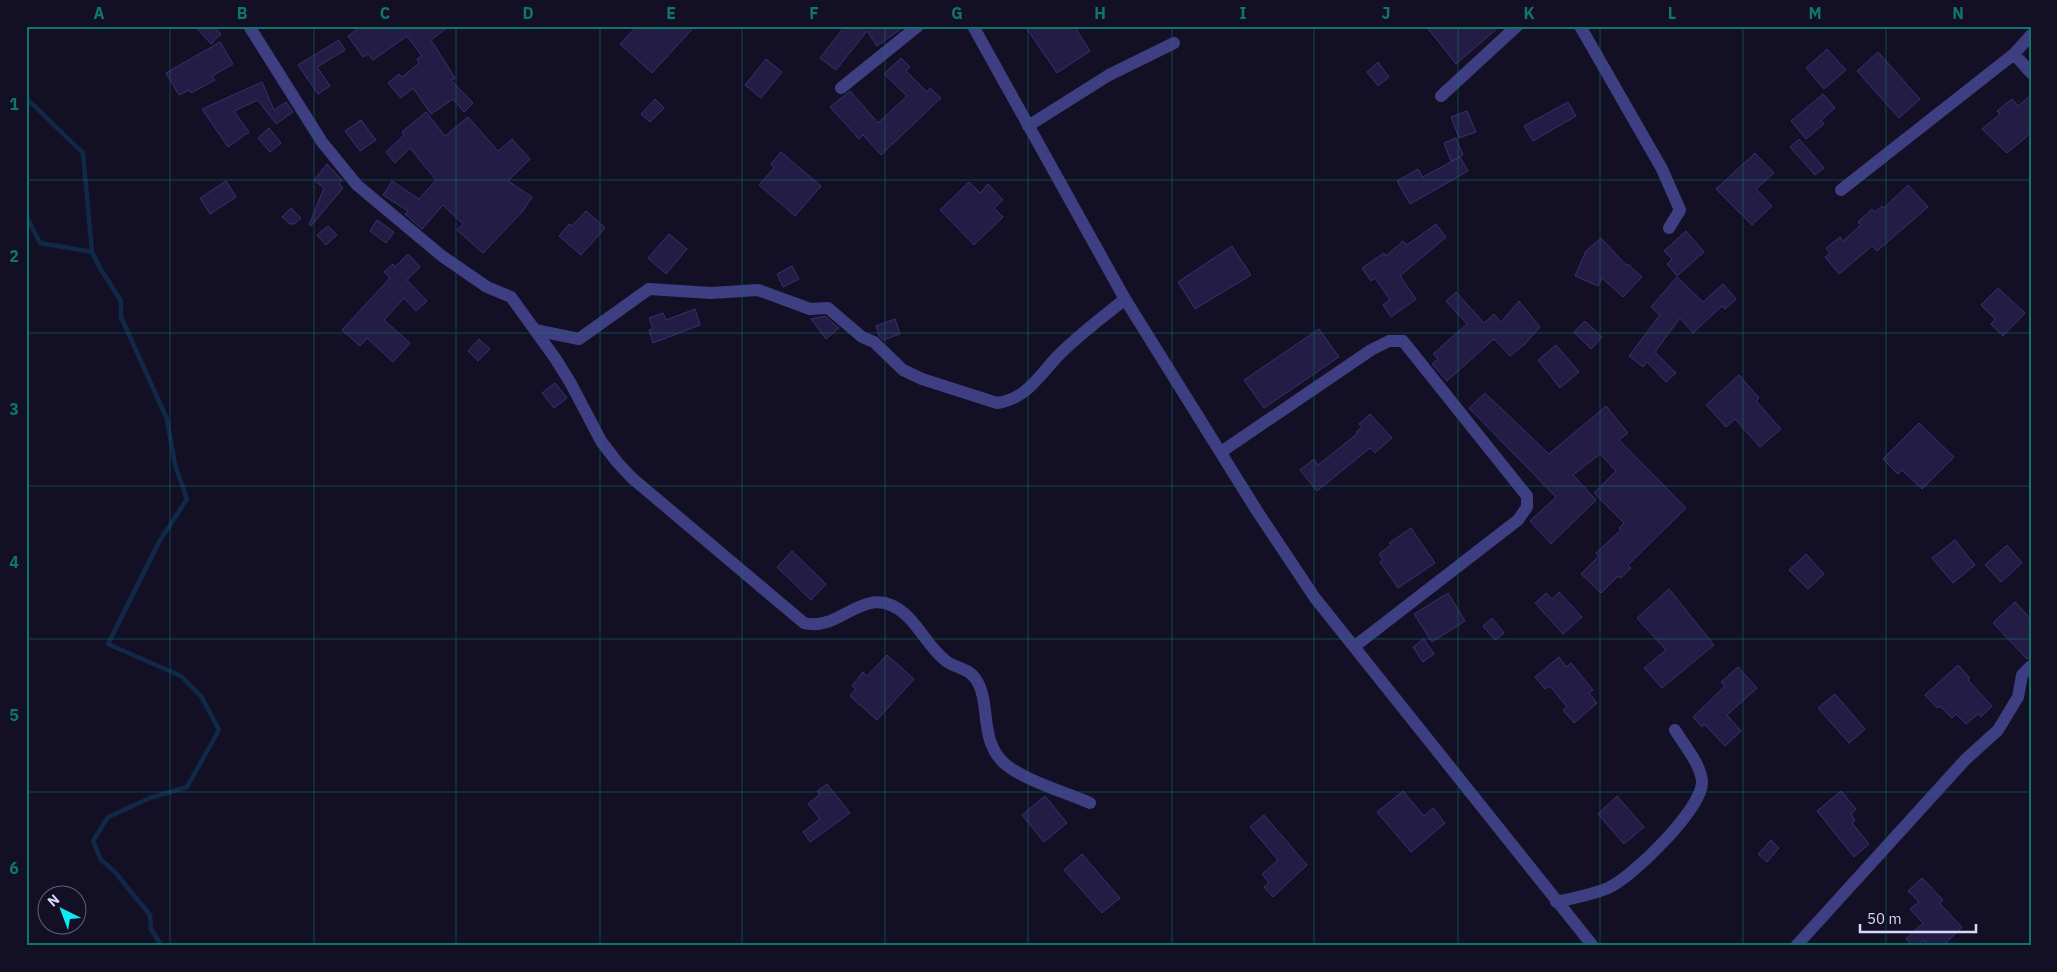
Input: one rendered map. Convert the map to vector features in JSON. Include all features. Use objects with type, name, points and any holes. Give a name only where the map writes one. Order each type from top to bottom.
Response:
[{"type":"street","points":[[249,26],[322,142],[357,185],[442,256],[487,287],[511,297],[570,382],[601,441],[632,478],[804,623],[811,625],[828,624],[852,608],[877,601],[893,606],[904,613],[946,662],[967,671],[975,678],[981,691],[991,746],[1004,764],[1026,776],[1090,803]]},
{"type":"street","points":[[841,88],[918,26]]},
{"type":"street","points":[[973,26],[1125,299],[1315,598],[1592,946]]},
{"type":"street","points":[[1441,96],[1517,26]]},
{"type":"street","points":[[1580,26],[1662,170],[1680,210],[1669,228]]},
{"type":"street","points":[[1841,190],[2014,54],[2031,35]]},
{"type":"street","points":[[1028,126],[1109,75],[1174,43]]},
{"type":"street","points":[[2014,54],[2031,73]]},
{"type":"street","points":[[535,330],[579,338],[649,290],[711,292],[758,290],[810,309],[828,308],[862,337],[874,342],[903,370],[922,379],[997,403],[1009,401],[1033,386],[1057,357],[1125,299]]},
{"type":"street","points":[[1221,452],[1371,350],[1389,341],[1403,341],[1527,496],[1527,507],[1518,520],[1355,646]]},
{"type":"street","points":[[1796,946],[1946,781],[1998,730],[2018,697],[2022,675],[2031,666]]},
{"type":"street","points":[[1556,902],[1609,888],[1639,868],[1666,840],[1694,803],[1702,782],[1696,764],[1675,730]]},
{"type":"building","points":[[195,26],[214,26],[221,34],[211,44]]},
{"type":"building","points":[[361,26],[449,26],[431,40],[455,78],[451,80],[473,103],[464,112],[453,99],[431,114],[413,88],[401,98],[388,83],[399,74],[402,77],[419,63],[417,59],[422,56],[407,36],[373,60],[368,54],[363,57],[348,36]]},
{"type":"building","points":[[637,26],[695,26],[652,73],[620,44]]},
{"type":"building","points":[[845,26],[905,26],[877,46],[867,31],[836,70],[820,58]]},
{"type":"building","points":[[1025,26],[1074,26],[1090,51],[1057,73]]},
{"type":"building","points":[[1426,26],[1500,26],[1456,64]]},
{"type":"building","points":[[339,40],[345,50],[317,67],[330,86],[318,94],[298,65]]},
{"type":"building","points":[[220,42],[233,64],[212,76],[215,80],[191,93],[189,90],[179,95],[166,73]]},
{"type":"building","points":[[1827,49],[1846,70],[1824,89],[1806,68]]},
{"type":"building","points":[[1878,52],[1920,99],[1899,118],[1857,71]]},
{"type":"building","points":[[901,58],[910,67],[906,71],[927,92],[930,88],[941,98],[881,155],[863,135],[859,139],[830,107],[850,91],[878,123],[907,96],[884,74]]},
{"type":"building","points":[[766,59],[782,72],[761,98],[745,85]]},
{"type":"building","points":[[1378,62],[1389,77],[1378,86],[1367,72]]},
{"type":"building","points":[[262,82],[274,110],[286,102],[293,112],[276,124],[258,100],[234,111],[249,132],[228,147],[202,109]]},
{"type":"building","points":[[1823,94],[1835,108],[1821,120],[1824,124],[1806,139],[1791,121]]},
{"type":"building","points":[[2031,95],[2031,133],[2007,153],[1982,129],[2000,114],[1997,111],[2012,99],[2018,106]]},
{"type":"building","points":[[655,99],[664,108],[650,122],[641,114]]},
{"type":"building","points":[[1568,102],[1576,116],[1533,141],[1524,126]]},
{"type":"building","points":[[1467,111],[1476,132],[1459,138],[1451,117]]},
{"type":"building","points":[[426,112],[445,136],[468,117],[498,151],[512,139],[530,159],[508,181],[532,197],[523,211],[483,253],[457,230],[463,224],[443,205],[422,229],[405,214],[408,211],[383,195],[392,181],[419,199],[436,180],[410,148],[395,163],[386,152],[404,135],[402,132]]},
{"type":"building","points":[[361,120],[376,140],[360,151],[345,131]]},
{"type":"building","points":[[269,128],[281,143],[270,152],[258,138]]},
{"type":"building","points":[[1456,138],[1463,155],[1451,161],[1444,143]]},
{"type":"building","points":[[1799,139],[1824,168],[1815,175],[1790,147]]},
{"type":"building","points":[[781,152],[821,186],[795,216],[759,185],[774,168],[771,164]]},
{"type":"building","points":[[1755,153],[1774,173],[1756,189],[1772,206],[1752,225],[1716,189]]},
{"type":"building","points":[[1460,157],[1468,171],[1410,204],[1397,181],[1418,169],[1423,177]]},
{"type":"building","points":[[327,164],[342,180],[339,184],[343,188],[311,226],[309,225],[324,188],[314,180]]},
{"type":"building","points":[[226,181],[236,197],[210,214],[200,198]]},
{"type":"building","points":[[969,182],[980,193],[988,184],[1003,200],[994,208],[1003,217],[974,245],[940,210]]},
{"type":"building","points":[[1908,185],[1928,207],[1877,251],[1872,246],[1839,274],[1825,257],[1830,253],[1826,248],[1840,237],[1843,241],[1861,225],[1858,222],[1872,209],[1875,212],[1882,206],[1884,208]]},
{"type":"building","points":[[291,208],[301,218],[295,224],[290,224],[282,217]]},
{"type":"building","points":[[586,211],[605,228],[581,255],[559,236],[569,224],[572,226]]},
{"type":"building","points":[[377,220],[394,232],[386,243],[370,231]]},
{"type":"building","points":[[1436,224],[1446,237],[1400,276],[1416,299],[1391,317],[1383,305],[1390,300],[1375,278],[1371,281],[1362,268],[1384,253],[1386,256],[1403,241],[1407,245]]},
{"type":"building","points":[[328,226],[337,235],[326,245],[317,235]]},
{"type":"building","points":[[1686,231],[1704,252],[1677,276],[1667,264],[1672,259],[1664,251]]},
{"type":"building","points":[[669,234],[687,249],[666,274],[648,258]]},
{"type":"building","points":[[1601,238],[1627,266],[1628,264],[1642,277],[1623,297],[1602,278],[1598,286],[1575,276],[1586,251]]},
{"type":"building","points":[[1232,246],[1251,275],[1195,309],[1178,282]]},
{"type":"building","points":[[408,254],[420,267],[407,280],[427,301],[416,311],[404,298],[384,320],[410,343],[393,362],[367,338],[360,346],[342,330],[390,278],[384,272],[393,264],[395,267]]},
{"type":"building","points":[[792,266],[799,279],[783,287],[777,274]]},
{"type":"building","points":[[1677,277],[1703,302],[1723,284],[1736,299],[1725,309],[1722,306],[1693,333],[1680,318],[1655,352],[1676,373],[1666,382],[1647,362],[1643,367],[1629,356],[1660,315],[1651,307]]},
{"type":"building","points":[[1998,288],[2025,313],[2003,336],[1991,324],[1995,319],[1981,305]]},
{"type":"building","points":[[1456,292],[1484,323],[1494,314],[1501,322],[1519,301],[1540,327],[1524,345],[1510,356],[1494,339],[1447,381],[1432,364],[1438,359],[1433,354],[1467,324],[1446,301]]},
{"type":"building","points":[[695,309],[700,325],[653,343],[649,330],[653,329],[649,318],[663,313],[666,320]]},
{"type":"building","points":[[825,316],[839,328],[826,339],[811,319]]},
{"type":"building","points":[[895,319],[900,334],[883,340],[879,336],[876,326]]},
{"type":"building","points":[[1585,321],[1602,337],[1591,349],[1574,332]]},
{"type":"building","points":[[1319,329],[1339,357],[1264,408],[1244,380]]},
{"type":"building","points":[[479,339],[490,349],[478,361],[468,351]]},
{"type":"building","points":[[1556,345],[1579,372],[1560,388],[1538,360]]},
{"type":"building","points":[[1739,375],[1759,398],[1756,401],[1781,429],[1760,447],[1735,419],[1726,427],[1706,405]]},
{"type":"building","points":[[555,383],[567,398],[554,408],[542,393]]},
{"type":"building","points":[[1485,393],[1549,454],[1606,406],[1628,433],[1619,440],[1686,508],[1628,565],[1631,568],[1621,578],[1618,576],[1601,593],[1581,574],[1599,556],[1596,553],[1621,530],[1619,528],[1624,523],[1594,493],[1616,471],[1600,454],[1573,475],[1596,500],[1551,544],[1530,521],[1556,497],[1469,408]]},
{"type":"building","points":[[1370,414],[1392,438],[1375,453],[1370,448],[1317,491],[1300,470],[1314,459],[1318,465],[1357,434],[1356,432],[1362,427],[1359,424]]},
{"type":"building","points":[[1919,423],[1954,457],[1922,489],[1902,470],[1898,474],[1883,459]]},
{"type":"building","points":[[1411,528],[1435,563],[1398,588],[1380,562],[1383,560],[1379,554],[1391,545],[1389,543]]},
{"type":"building","points":[[1955,540],[1975,565],[1953,583],[1932,558]]},
{"type":"building","points":[[2007,545],[2022,563],[2001,582],[1985,565]]},
{"type":"building","points":[[792,551],[826,584],[811,600],[777,567]]},
{"type":"building","points":[[1806,554],[1824,574],[1808,589],[1789,570]]},
{"type":"building","points":[[1669,589],[1714,645],[1662,688],[1644,668],[1666,650],[1637,618]]},
{"type":"building","points":[[1559,592],[1582,617],[1563,634],[1535,603],[1546,593],[1552,599]]},
{"type":"building","points":[[1448,593],[1465,621],[1432,642],[1414,614]]},
{"type":"building","points":[[2015,602],[2031,619],[2031,658],[2027,659],[1993,623]]},
{"type":"building","points":[[1492,618],[1504,633],[1495,640],[1483,626]]},
{"type":"building","points":[[1424,639],[1434,654],[1423,662],[1413,647]]},
{"type":"building","points":[[887,655],[914,679],[877,720],[850,696],[856,689],[852,686],[863,672],[867,676]]},
{"type":"building","points":[[1559,657],[1566,667],[1571,663],[1593,690],[1589,693],[1597,703],[1574,723],[1563,710],[1567,707],[1550,686],[1545,689],[1535,677]]},
{"type":"building","points":[[1958,665],[1970,678],[1968,680],[1992,706],[1981,717],[1978,714],[1966,724],[1956,714],[1952,718],[1940,706],[1937,708],[1925,695]]},
{"type":"building","points":[[1738,667],[1757,688],[1727,715],[1741,731],[1725,746],[1704,724],[1702,727],[1693,717],[1725,686],[1721,682]]},
{"type":"building","points":[[1835,694],[1865,729],[1849,743],[1818,708]]},
{"type":"building","points":[[827,784],[850,813],[810,842],[803,832],[820,819],[808,804],[820,794],[817,791]]},
{"type":"building","points":[[1403,791],[1424,816],[1433,808],[1445,823],[1411,852],[1377,812]]},
{"type":"building","points":[[1841,791],[1856,809],[1851,814],[1855,820],[1852,823],[1869,844],[1854,857],[1817,811]]},
{"type":"building","points":[[1045,796],[1067,823],[1044,842],[1022,815]]},
{"type":"building","points":[[1617,796],[1644,827],[1624,844],[1598,814]]},
{"type":"building","points":[[1264,815],[1307,865],[1273,897],[1264,887],[1269,883],[1262,874],[1278,860],[1250,827]]},
{"type":"building","points":[[1771,840],[1779,848],[1767,862],[1758,854]]},
{"type":"building","points":[[1082,854],[1120,898],[1102,913],[1064,870]]},
{"type":"building","points":[[1922,878],[1943,900],[1940,904],[1962,927],[1943,946],[1928,946],[1923,940],[1918,946],[1913,946],[1906,939],[1923,923],[1910,909],[1919,902],[1908,891]]},
{"type":"waterway","points":[[26,98],[83,153],[92,252]]},
{"type":"waterway","points":[[26,215],[40,243],[92,252],[121,301],[121,317],[167,419],[175,465],[187,499],[159,542],[108,644],[181,676],[201,696],[219,730],[187,787],[150,798],[108,817],[93,841],[101,860],[114,871],[150,915],[151,929],[162,946]]}]
